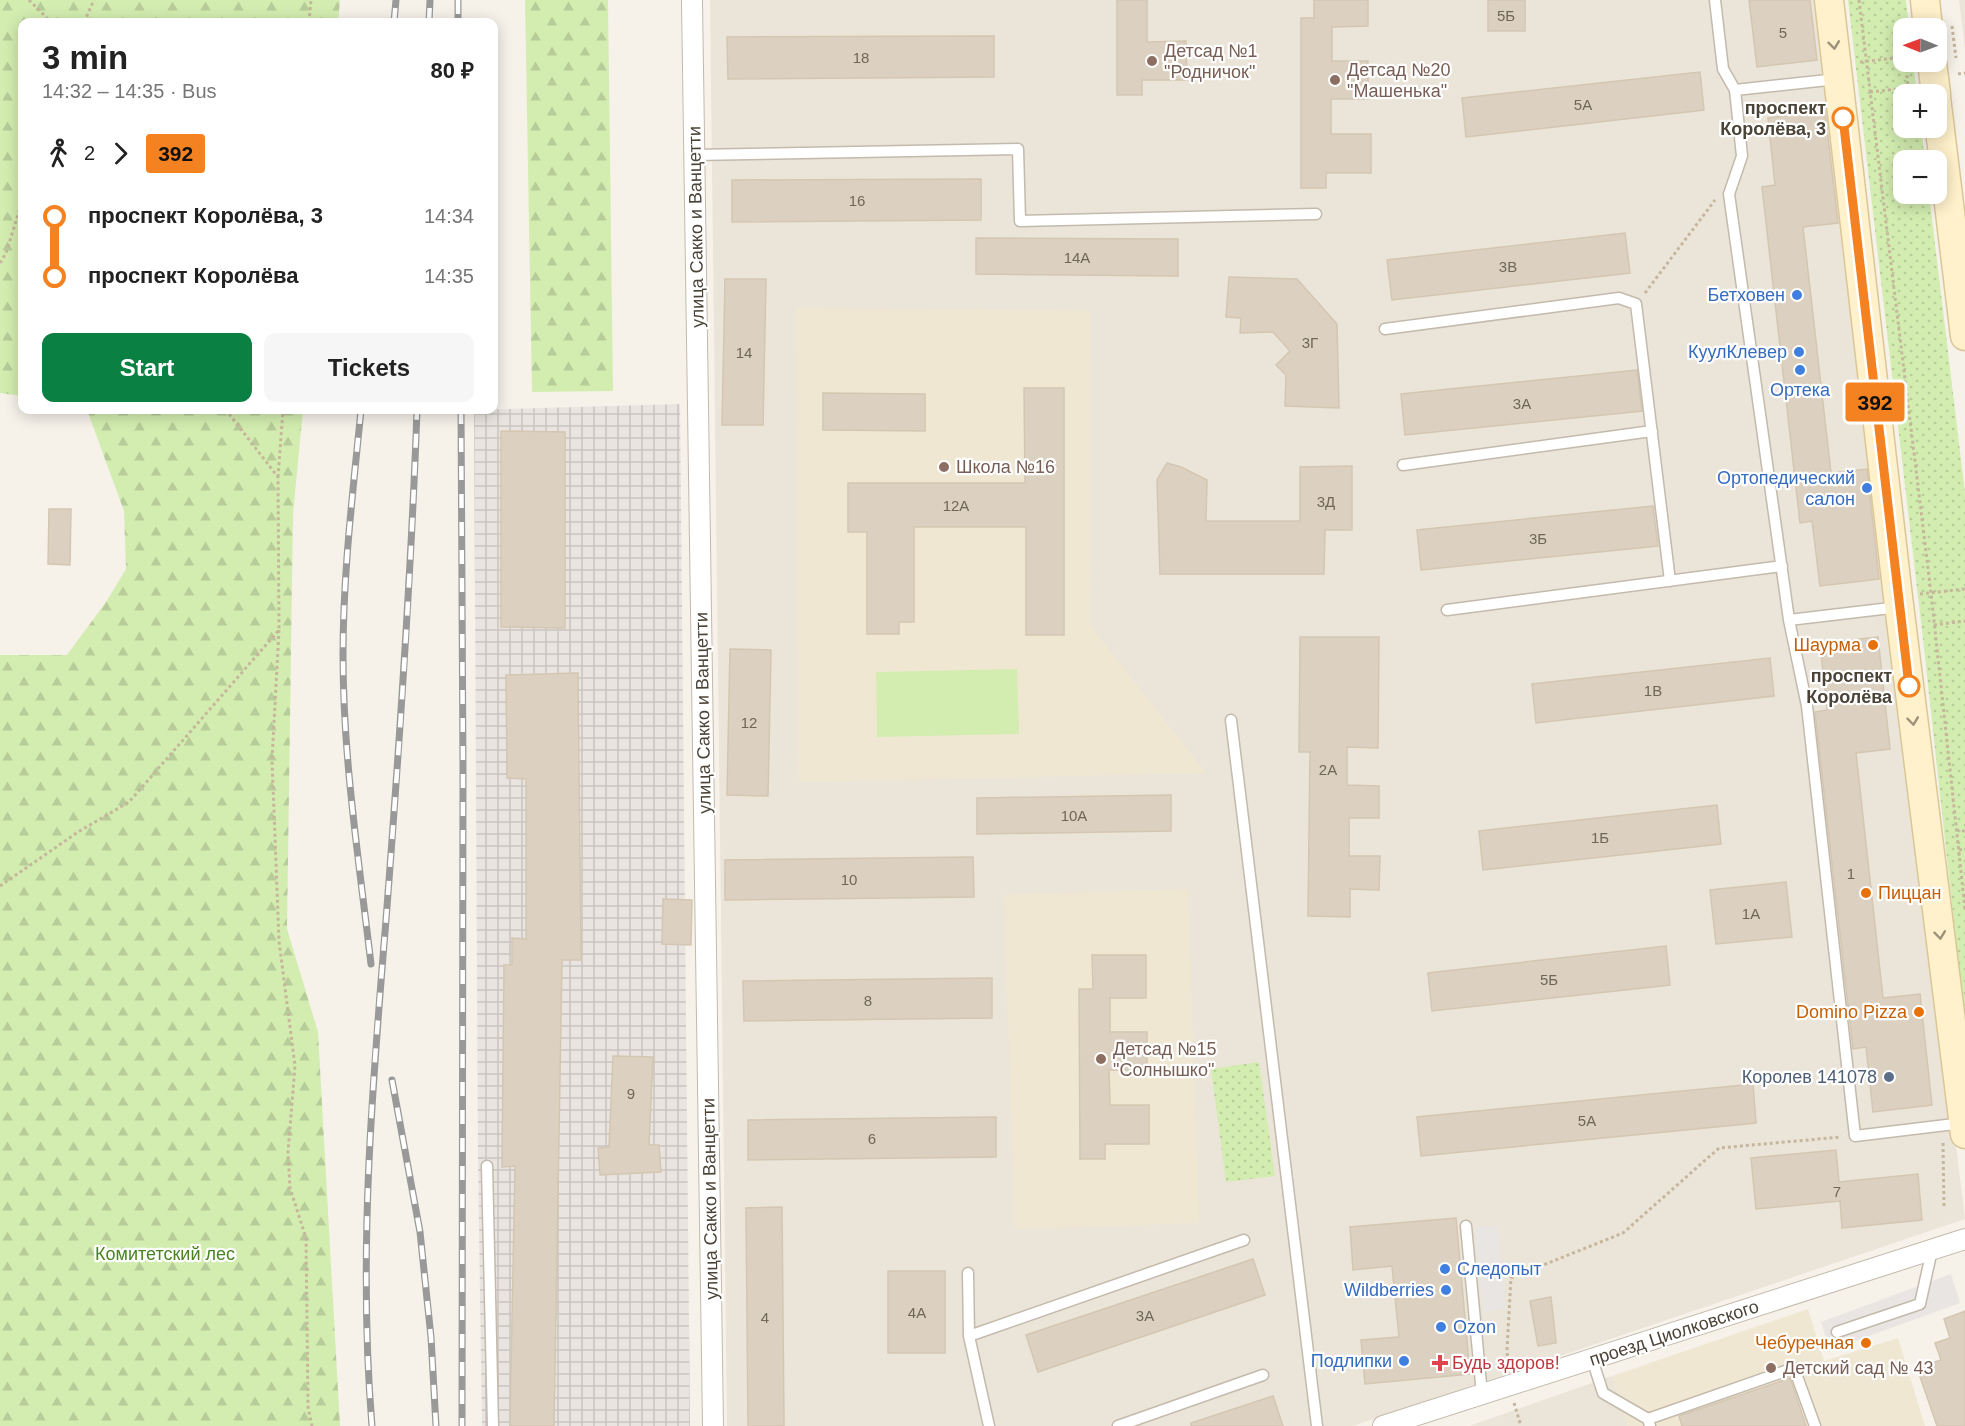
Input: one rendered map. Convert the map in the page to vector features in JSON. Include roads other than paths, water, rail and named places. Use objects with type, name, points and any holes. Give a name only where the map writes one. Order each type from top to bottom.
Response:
[{"type":"main road","points":[[1829,0],[1898,602],[1964,1129]]},
{"type":"main road","points":[[1924,0],[1927,18]]},
{"type":"main road","points":[[1941,138],[1965,336]]},
{"type":"street","name":"улица Сакко и Ванцетти","points":[[692,0],[713,1426]]},
{"type":"street","name":"проезд Циолковского","points":[[1383,1426],[1965,1239]]},
{"type":"lane","points":[[1715,0],[1723,69],[1736,90],[1742,156],[1729,194],[1789,620],[1807,706],[1855,1136],[1964,1129]]},
{"type":"lane","points":[[1736,90],[1837,72]]},
{"type":"lane","points":[[694,154],[1018,148],[1020,221],[1316,214]]},
{"type":"lane","points":[[1385,329],[1619,298],[1636,304],[1670,581]]},
{"type":"lane","points":[[1403,465],[1652,431]]},
{"type":"lane","points":[[1447,610],[1782,566]]},
{"type":"lane","points":[[1789,620],[1898,602]]},
{"type":"lane","points":[[1231,720],[1317,1426]]},
{"type":"lane","points":[[487,1166],[493,1426]]},
{"type":"lane","points":[[1466,1226],[1482,1394]]},
{"type":"lane","points":[[969,1336],[1244,1240]]},
{"type":"lane","points":[[1837,1332],[1920,1304],[1932,1250]]},
{"type":"lane","points":[[968,1273],[969,1336],[989,1426]]},
{"type":"lane","points":[[1592,1359],[1603,1393],[1649,1423],[1794,1368],[1815,1426]]},
{"type":"lane","points":[[1118,1426],[1263,1375]]},
{"type":"railway","points":[[394,18],[396,0]]},
{"type":"railway","points":[[429,18],[430,0]]},
{"type":"railway","points":[[458,0],[458,18]]},
{"type":"railway","points":[[361,414],[347,563],[343,655],[349,771],[371,964]]},
{"type":"railway","points":[[372,1426],[366,1299],[368,1173],[404,665],[417,414]]},
{"type":"railway","points":[[461,414],[462,1426]]},
{"type":"railway","points":[[392,1080],[420,1232],[431,1337],[436,1426]]},
{"type":"place","name":"Детсад №1 \"Родничок\"","points":[[1152,61]]},
{"type":"place","name":"Детсад №20 \"Машенька\"","points":[[1335,80]]},
{"type":"place","name":"проспект Королёва, 3","points":[[1843,118]]},
{"type":"place","name":"Бетховен","points":[[1797,295]]},
{"type":"place","name":"КуулКлевер","points":[[1799,352]]},
{"type":"place","name":"Ортека","points":[[1800,370]]},
{"type":"place","name":"Школа №16","points":[[944,467]]},
{"type":"place","name":"Ортопедический салон","points":[[1867,488]]},
{"type":"place","name":"Шаурма","points":[[1873,645]]},
{"type":"place","name":"проспект Королёва","points":[[1909,686]]},
{"type":"place","name":"Пиццан","points":[[1866,893]]},
{"type":"place","name":"Domino Pizza","points":[[1919,1012]]},
{"type":"place","name":"Детсад №15 \"Солнышко\"","points":[[1101,1059]]},
{"type":"place","name":"Королев 141078","points":[[1889,1077]]},
{"type":"place","name":"Следопыт","points":[[1445,1269]]},
{"type":"place","name":"Wildberries","points":[[1446,1290]]},
{"type":"place","name":"Ozon","points":[[1441,1327]]},
{"type":"place","name":"Чебуречная","points":[[1866,1343]]},
{"type":"place","name":"Подлипки","points":[[1404,1361]]},
{"type":"place","name":"Будь здоров!","points":[[1440,1363]]},
{"type":"place","name":"Детский сад № 43","points":[[1771,1368]]},
{"type":"park label","name":"Комитетский лес","points":[[165,1254]]}]
